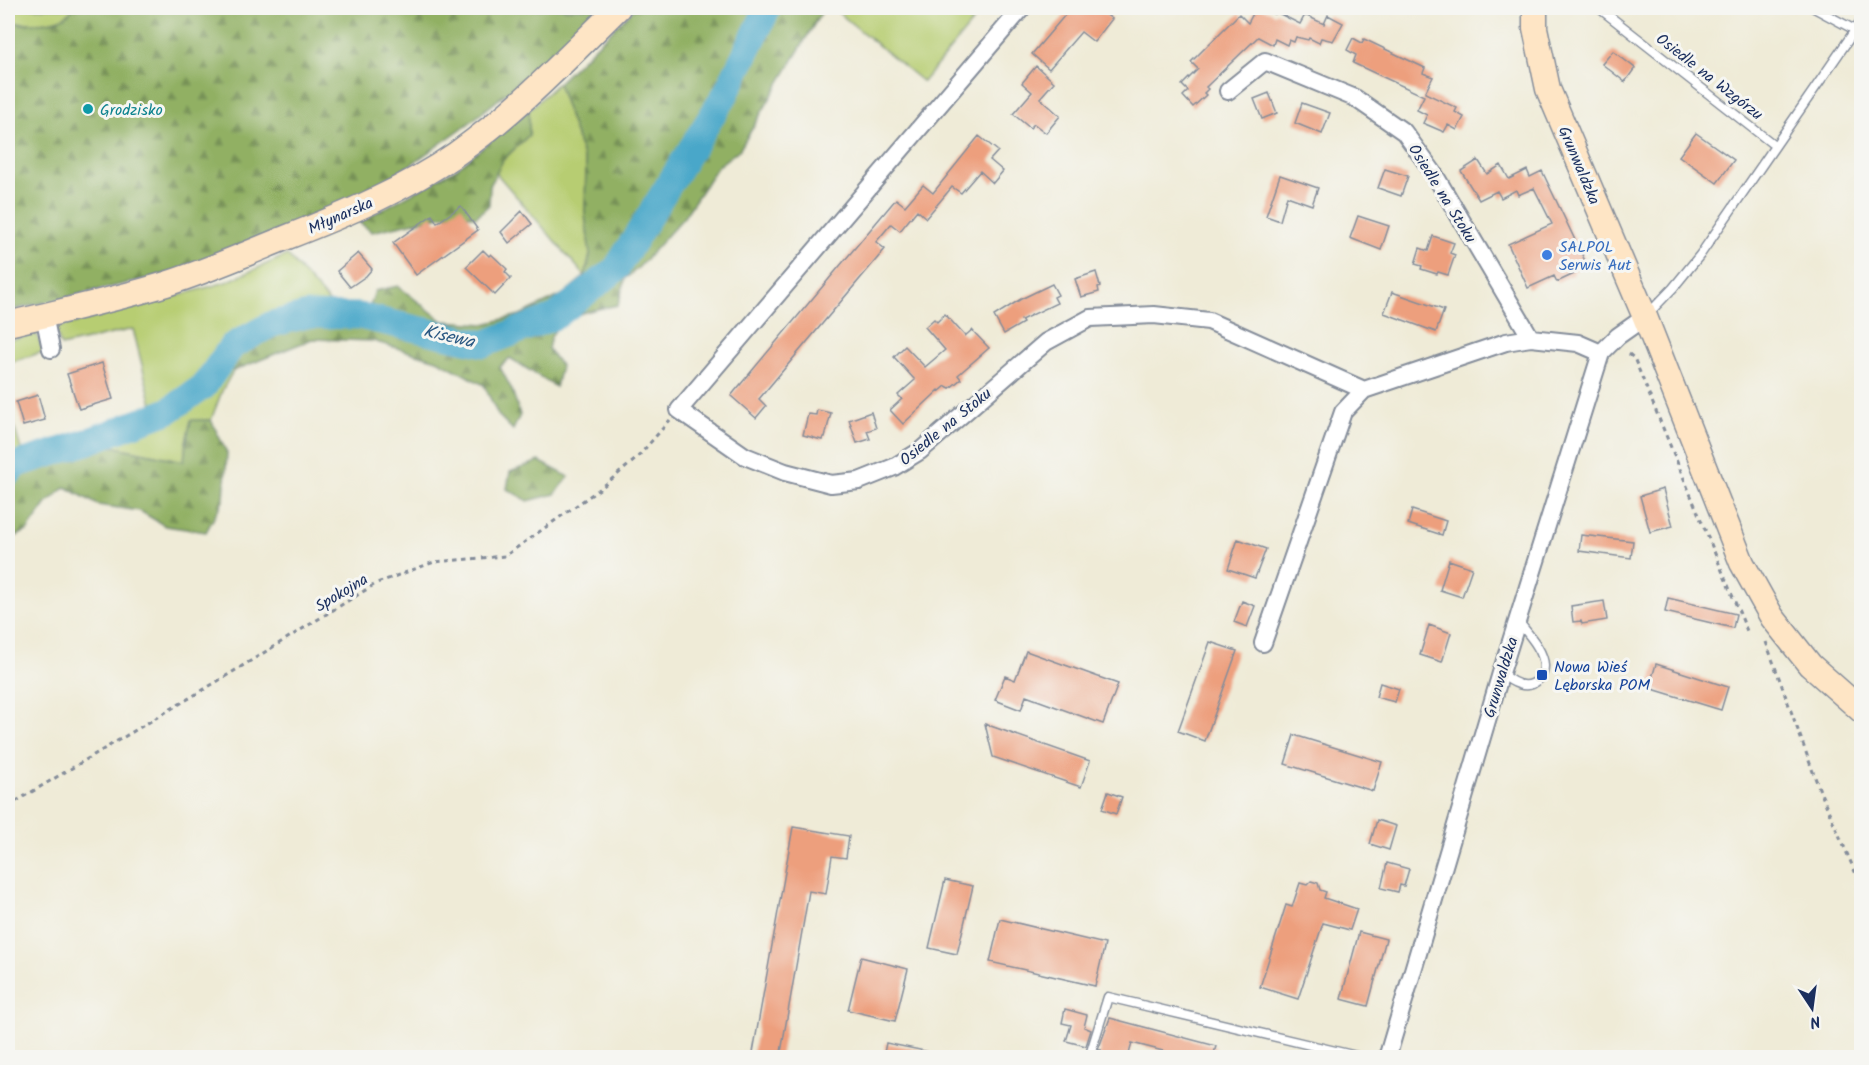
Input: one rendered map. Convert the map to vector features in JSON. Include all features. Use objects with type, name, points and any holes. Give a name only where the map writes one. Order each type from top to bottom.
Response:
[{"type":"main road","name":"Młynarska","points":[[8,324],[114,299],[186,277],[313,228],[392,192],[454,155],[498,122],[558,68],[618,8]]},
{"type":"main road","name":"Grunwaldzka","points":[[1535,8],[1534,28],[1548,90],[1645,317],[1729,531],[1772,617],[1810,665],[1862,711]]},
{"type":"street","points":[[679,410],[1022,8]]},
{"type":"street","name":"Osiedle na Stoku","points":[[1228,91],[1265,61],[1355,98],[1404,132],[1433,172],[1531,338]]},
{"type":"street","points":[[44,315],[51,349]]},
{"type":"street","name":"Osiedle na Stoku","points":[[679,410],[746,456],[785,472],[831,484],[859,481],[894,468],[920,451],[1046,342],[1090,318],[1154,315],[1209,321],[1364,390]]},
{"type":"street","points":[[1263,643],[1343,412],[1364,390],[1506,342],[1531,338],[1578,343],[1600,353],[1618,336],[1645,317]]},
{"type":"street","name":"Grunwaldzka","points":[[1387,1058],[1501,673],[1600,353]]},
{"type":"lane","name":"Osiedle na Wzgórzu","points":[[1599,8],[1774,145]]},
{"type":"lane","points":[[1814,8],[1855,30]]},
{"type":"lane","points":[[1645,317],[1700,255],[1862,20]]},
{"type":"lane","points":[[1501,673],[1510,681],[1521,685],[1536,682],[1542,675],[1544,666],[1541,655],[1518,620]]},
{"type":"lane","points":[[1089,1058],[1108,997],[1365,1058]]},
{"type":"path","points":[[1629,354],[1634,358],[1747,631]]},
{"type":"path","name":"Spokojna","points":[[8,806],[377,583],[434,562],[506,556],[636,459],[679,410]]},
{"type":"path","points":[[1764,637],[1820,791],[1862,888]]},
{"type":"green space","points":[[8,8],[73,8],[62,18],[53,21],[8,23]]},
{"type":"green space","points":[[73,8],[602,8],[555,54],[468,124],[375,190],[188,269],[8,311],[8,23],[53,21],[68,14]]},
{"type":"green space","points":[[635,8],[824,8],[740,149],[718,166],[684,217],[639,267],[625,279],[618,305],[581,313],[557,328],[551,337],[548,349],[561,366],[556,387],[510,358],[500,367],[512,390],[520,415],[513,430],[498,415],[484,385],[437,360],[373,341],[312,339],[233,371],[219,348],[257,321],[292,306],[326,303],[370,306],[375,291],[398,286],[443,321],[484,324],[520,315],[562,295],[585,276],[590,255],[585,214],[586,165],[558,83]]},
{"type":"green space","points":[[835,8],[984,8],[923,82]]},
{"type":"green space","points":[[558,83],[586,165],[585,214],[590,255],[585,276],[496,173],[503,160],[529,135],[529,110]]},
{"type":"green space","points":[[529,110],[529,135],[503,160],[490,186],[489,205],[476,217],[454,213],[372,232],[359,222],[456,169]]},
{"type":"green space","points":[[287,255],[330,303],[284,308],[220,348],[233,371],[222,391],[211,420],[191,421],[184,461],[111,446],[59,442],[153,409],[133,329],[61,346],[55,328],[226,282]]},
{"type":"green space","points":[[37,334],[43,352],[8,363],[8,340]]},
{"type":"green space","points":[[8,408],[22,452],[8,462]]},
{"type":"green space","points":[[191,420],[211,420],[227,453],[224,499],[206,532],[165,526],[140,511],[98,505],[66,487],[48,502],[27,531],[8,540],[8,462],[22,452],[59,442],[111,446],[184,461]]},
{"type":"green space","points":[[539,461],[569,477],[555,494],[528,501],[507,489],[510,472]]},
{"type":"building","points":[[1071,8],[1097,8],[1112,19],[1094,42],[1081,32],[1049,69],[1032,54]]},
{"type":"building","points":[[1256,8],[1275,14],[1276,12],[1300,24],[1305,15],[1324,24],[1328,15],[1343,23],[1333,41],[1321,38],[1319,43],[1309,38],[1308,40],[1296,37],[1294,42],[1289,40],[1287,45],[1275,39],[1273,45],[1258,37],[1206,87],[1208,89],[1204,93],[1206,95],[1193,107],[1183,96],[1188,91],[1182,85],[1198,69],[1191,62],[1239,14],[1248,23]]},
{"type":"building","points":[[1353,38],[1362,43],[1364,39],[1425,68],[1423,73],[1433,77],[1425,93],[1457,108],[1455,112],[1464,117],[1457,130],[1448,125],[1444,132],[1423,123],[1427,115],[1417,110],[1424,96],[1353,63],[1356,55],[1347,50]]},
{"type":"building","points":[[1613,51],[1635,68],[1625,82],[1602,64]]},
{"type":"building","points":[[1036,66],[1054,82],[1040,98],[1060,116],[1046,133],[1034,124],[1030,128],[1013,114],[1032,92],[1022,83]]},
{"type":"building","points":[[1269,93],[1277,113],[1262,119],[1254,99]]},
{"type":"building","points":[[1302,103],[1330,113],[1322,134],[1295,123]]},
{"type":"building","points":[[1696,133],[1734,160],[1717,183],[1679,156]]},
{"type":"building","points":[[979,136],[998,151],[990,160],[1003,171],[993,183],[980,171],[961,193],[952,187],[926,218],[917,210],[900,231],[891,224],[876,242],[885,249],[759,399],[766,406],[756,418],[731,396],[896,199],[905,206],[923,185],[933,193]]},
{"type":"building","points":[[1478,160],[1487,174],[1501,165],[1509,179],[1527,170],[1530,177],[1542,171],[1587,265],[1557,282],[1554,276],[1528,288],[1508,244],[1552,224],[1534,188],[1518,195],[1516,190],[1501,198],[1497,191],[1479,200],[1461,171]]},
{"type":"building","points":[[1385,169],[1408,176],[1401,196],[1378,188]]},
{"type":"building","points":[[1280,175],[1318,188],[1312,205],[1287,196],[1280,221],[1266,216]]},
{"type":"building","points":[[461,206],[478,230],[416,275],[393,243],[432,215],[437,223]]},
{"type":"building","points":[[522,211],[532,224],[509,243],[501,232]]},
{"type":"building","points":[[1358,216],[1389,226],[1381,250],[1350,238]]},
{"type":"building","points":[[1433,236],[1454,243],[1450,253],[1455,255],[1448,275],[1421,269],[1422,266],[1415,264],[1420,248],[1428,251]]},
{"type":"building","points":[[483,250],[489,256],[491,254],[507,269],[505,272],[511,278],[495,295],[466,267]]},
{"type":"building","points":[[358,253],[372,269],[350,287],[337,271]]},
{"type":"building","points":[[1096,272],[1100,286],[1098,287],[1099,292],[1081,297],[1075,279]]},
{"type":"building","points":[[1052,284],[1058,295],[1054,297],[1057,303],[1021,320],[1023,323],[1004,334],[994,316],[1021,299]]},
{"type":"building","points":[[1392,292],[1444,310],[1436,332],[1384,313]]},
{"type":"building","points":[[945,314],[965,336],[972,330],[989,348],[958,375],[961,379],[950,388],[946,386],[939,390],[903,424],[890,410],[902,399],[898,395],[915,380],[894,357],[905,346],[925,367],[945,350],[925,327],[934,319],[937,322]]},
{"type":"building","points":[[102,363],[113,399],[79,409],[67,374]]},
{"type":"building","points":[[38,395],[45,420],[23,426],[16,402]]},
{"type":"building","points":[[817,410],[831,413],[825,437],[822,440],[803,435],[808,414],[816,415]]},
{"type":"building","points":[[871,412],[876,428],[867,431],[870,439],[857,443],[849,420]]},
{"type":"building","points":[[1663,489],[1673,526],[1650,532],[1640,496]]},
{"type":"building","points":[[1412,510],[1446,521],[1442,535],[1408,524]]},
{"type":"building","points":[[1581,535],[1633,541],[1631,558],[1579,551]]},
{"type":"building","points":[[1238,539],[1266,549],[1255,578],[1228,569]]},
{"type":"building","points":[[1449,560],[1472,568],[1462,597],[1440,590]]},
{"type":"building","points":[[1668,598],[1736,614],[1733,628],[1665,612]]},
{"type":"building","points":[[1242,601],[1255,606],[1247,627],[1234,622]]},
{"type":"building","points":[[1604,601],[1607,620],[1582,624],[1581,621],[1573,622],[1571,606]]},
{"type":"building","points":[[1429,625],[1451,633],[1442,662],[1420,655]]},
{"type":"building","points":[[1210,642],[1237,651],[1205,741],[1178,731]]},
{"type":"building","points":[[1026,651],[1118,684],[1103,724],[1026,696],[1021,710],[995,700],[1005,676],[1015,680]]},
{"type":"building","points":[[1656,664],[1728,687],[1721,710],[1649,688]]},
{"type":"building","points":[[1380,683],[1399,689],[1395,702],[1376,697]]},
{"type":"building","points":[[985,724],[1090,761],[1081,787],[993,757]]},
{"type":"building","points":[[1294,735],[1382,762],[1373,791],[1285,764]]},
{"type":"building","points":[[1108,792],[1122,797],[1116,814],[1102,809]]},
{"type":"building","points":[[1377,820],[1396,826],[1389,850],[1370,844]]},
{"type":"building","points":[[793,827],[849,836],[846,858],[832,856],[826,894],[809,891],[780,1058],[752,1058]]},
{"type":"building","points":[[1387,863],[1409,869],[1404,886],[1400,885],[1398,892],[1381,888]]},
{"type":"building","points":[[945,880],[973,886],[957,954],[929,948]]},
{"type":"building","points":[[1311,881],[1318,883],[1320,890],[1326,892],[1324,898],[1357,909],[1350,930],[1323,923],[1298,999],[1260,987],[1286,905],[1292,907],[1300,883],[1307,885]]},
{"type":"building","points":[[1000,919],[1105,944],[1095,986],[990,962]]},
{"type":"building","points":[[1359,932],[1386,939],[1368,1006],[1341,999]]},
{"type":"building","points":[[861,957],[908,969],[895,1021],[848,1010]]},
{"type":"building","points":[[1065,1009],[1087,1015],[1084,1027],[1091,1030],[1086,1046],[1066,1041],[1071,1025],[1062,1023]]},
{"type":"building","points":[[1110,1018],[1216,1046],[1213,1058],[1190,1058],[1132,1043],[1128,1058],[1098,1058],[1101,1050],[1098,1050]]},
{"type":"building","points":[[886,1043],[930,1052],[929,1058],[883,1058]]},
{"type":"waterway","name":"Kisewa","points":[[8,474],[15,465],[84,443],[168,411],[204,386],[232,346],[272,324],[307,315],[359,316],[484,344],[556,316],[616,269],[725,95],[768,8]]},
{"type":"place","name":"Grodzisko","points":[[88,109]]},
{"type":"place","name":"SALPOL Serwis Aut","points":[[1547,255]]},
{"type":"place","name":"Nowa Wieś Lęborska POM","points":[[1542,675]]}]
